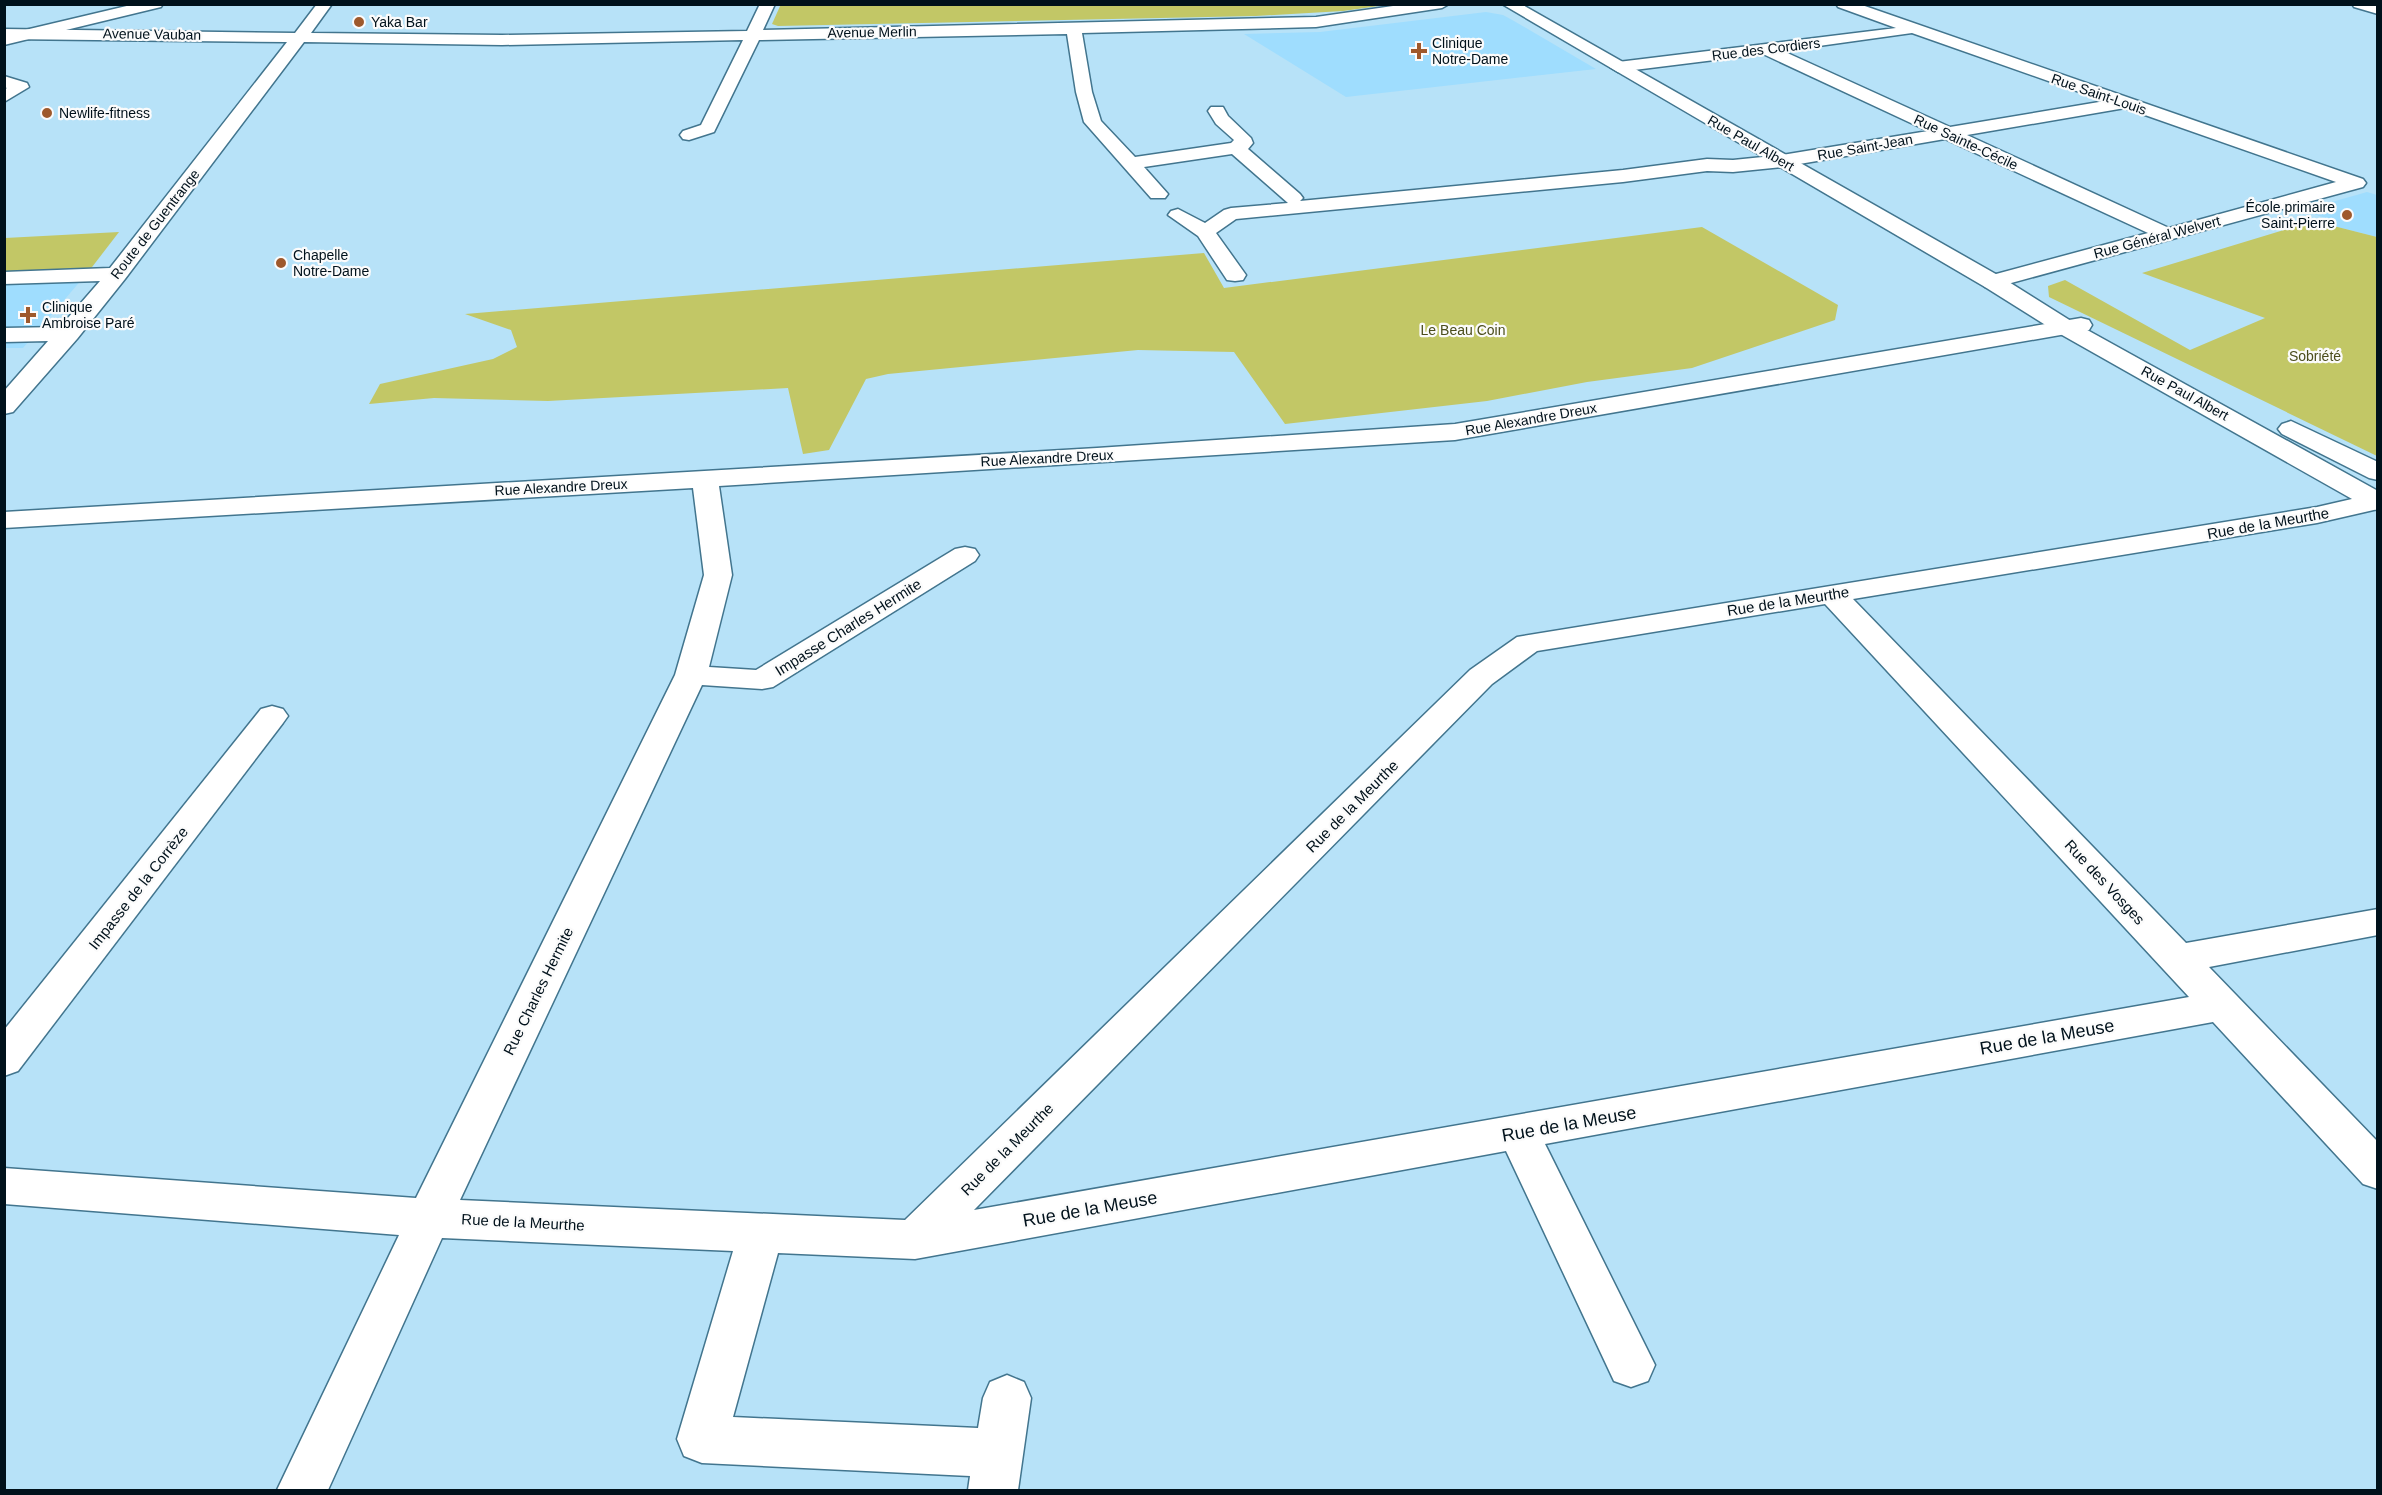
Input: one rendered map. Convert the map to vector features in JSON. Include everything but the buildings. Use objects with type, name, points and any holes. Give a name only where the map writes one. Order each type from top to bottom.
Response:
[{"type":"street","points":[[4,26],[98,4]]},
{"type":"street","points":[[4,40],[156,4]]},
{"type":"street","name":"Route de Guentrange","points":[[4,407],[69,334],[117,274],[325,4]]},
{"type":"street","points":[[689,135],[708,129],[768,4]]},
{"type":"street","name":"Avenue Merlin","points":[[300,37],[502,40],[1074,29],[1316,22],[1442,4]]},
{"type":"street","name":"Rue Paul Albert","points":[[1509,4],[2377,502]]},
{"type":"street","points":[[1846,6],[1879,4]]},
{"type":"street","points":[[2359,4],[2378,10]]},
{"type":"street","name":"Rue Saint-Louis","points":[[1846,6],[2356,183]]},
{"type":"street","points":[[1074,29],[1084,92],[1093,122],[1158,194]]},
{"type":"street","name":"Rue des Cordiers","points":[[1618,67],[1914,30]]},
{"type":"street","name":"Avenue Vauban","points":[[4,34],[300,37]]},
{"type":"street","name":"Rue Sainte-Cécile","points":[[1766,49],[2166,234]]},
{"type":"street","points":[[4,81],[21,87],[4,97]]},
{"type":"street","name":"Rue Saint-Jean","points":[[1205,232],[1231,214],[1623,176],[1707,165],[1733,166],[1782,161],[2125,103]]},
{"type":"street","points":[[1132,163],[1236,148],[1244,143],[1242,136],[1223,121],[1217,111]]},
{"type":"street","points":[[1236,148],[1293,198]]},
{"type":"street","name":"Rue Général Welvert","points":[[1993,282],[2356,183]]},
{"type":"street","points":[[1178,215],[1205,232],[1235,275]]},
{"type":"street","points":[[4,278],[117,274]]},
{"type":"street","name":"Rue Paul Albert","points":[[2073,327],[2378,472]]},
{"type":"street","name":"Rue Alexandre Dreux","points":[[4,520],[1097,456],[1455,432],[2073,327]]},
{"type":"street","points":[[4,335],[69,334]]},
{"type":"street","name":"Rue Charles Hermite","points":[[302,1491],[429,1218],[691,675],[718,575],[705,478]]},
{"type":"street","name":"Rue de la Meurthe","points":[[429,1218],[915,1240],[1481,677],[1528,643],[2317,515],[2377,502]]},
{"type":"street","name":"Impasse Charles Hermite","points":[[691,675],[762,680],[965,555]]},
{"type":"street","name":"Rue des Vosges","points":[[1832,594],[2378,1171]]},
{"type":"street","name":"Impasse de la Corrèze","points":[[4,1060],[272,716]]},
{"type":"street","points":[[2177,959],[2378,922]]},
{"type":"street","name":"Rue de la Meuse","points":[[915,1240],[1519,1134],[2221,1006]]},
{"type":"street","points":[[1519,1134],[1630,1365]]},
{"type":"street","points":[[4,1186],[429,1218]]},
{"type":"street","points":[[761,1233],[702,1439],[996,1472],[1007,1398]]},
{"type":"shaded area","name":"Clinique Notre-Dame","points":[[1486,12],[1503,15],[1596,69],[1346,97],[1244,34],[1320,32]]},
{"type":"shaded area","name":"École primaire Saint-Pierre","points":[[2367,192],[2377,195],[2377,237],[2314,221],[2323,217],[2309,213],[2307,209]]},
{"type":"shaded area","name":"Clinique Ambroise Paré","points":[[89,271],[23,348],[5,348],[4,275]]},
{"type":"green space","points":[[781,4],[1386,5],[1343,11],[1256,16],[778,26],[772,24]]},
{"type":"green space","name":"Sobriété","points":[[2314,221],[2377,237],[2377,456],[2049,297],[2048,286],[2065,280],[2190,350],[2265,318],[2142,273]]},
{"type":"green space","name":"Le Beau Coin","points":[[1702,227],[1838,305],[1835,320],[1692,368],[1587,382],[1487,401],[1285,424],[1234,352],[1138,350],[888,374],[866,379],[829,450],[803,454],[788,388],[548,401],[434,398],[369,404],[380,384],[493,359],[517,347],[511,330],[465,314],[1204,253],[1224,288]]},
{"type":"green space","points":[[119,232],[89,271],[5,275],[5,238]]},
{"type":"place","name":"Yaka Bar","points":[[359,22]]},
{"type":"place","name":"Clinique Notre-Dame","points":[[1419,51]]},
{"type":"place","name":"Newlife-fitness","points":[[47,113]]},
{"type":"place","name":"École primaire Saint-Pierre","points":[[2347,215]]},
{"type":"place","name":"Chapelle Notre-Dame","points":[[281,263]]},
{"type":"place","name":"Clinique Ambroise Paré","points":[[28,315]]}]
